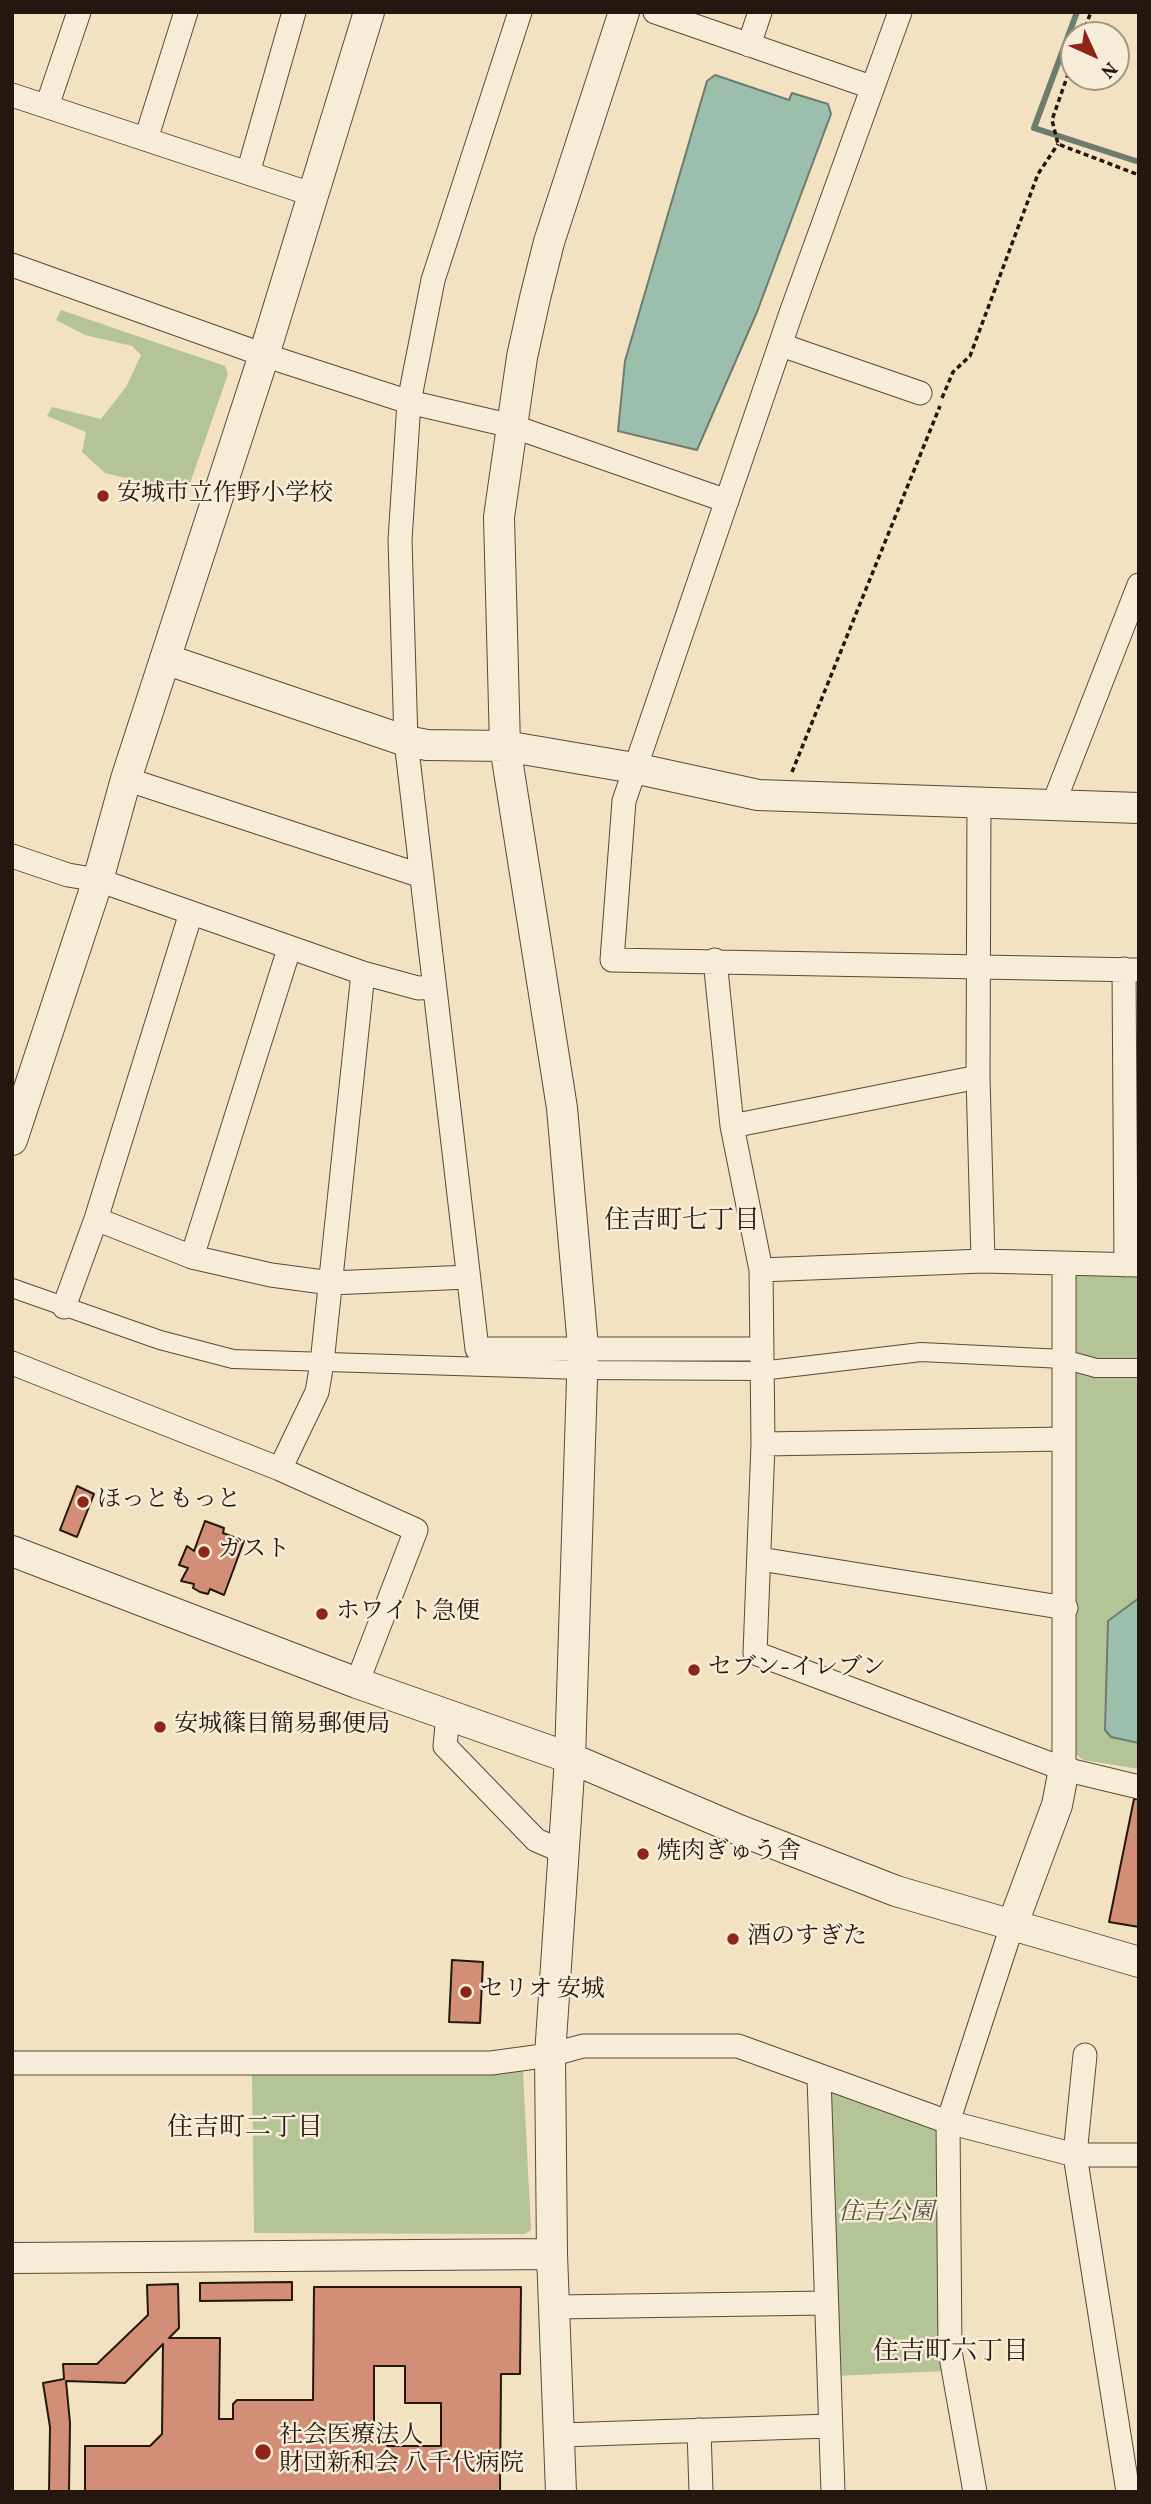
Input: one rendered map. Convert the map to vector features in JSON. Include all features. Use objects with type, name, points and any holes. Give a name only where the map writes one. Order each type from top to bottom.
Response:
[{"type":"street","points":[[47,106],[79,12]]},
{"type":"street","points":[[146,139],[186,12]]},
{"type":"street","points":[[247,173],[295,12]]},
{"type":"street","points":[[12,1140],[98,880],[126,779],[264,355],[369,12]]},
{"type":"street","points":[[520,12],[433,280],[409,402],[400,540],[407,741],[477,1349],[582,1358]]},
{"type":"street","points":[[561,2492],[561,2435],[552,2254],[550,2056],[570,1758],[582,1358],[562,1108],[505,746],[499,517],[522,357],[549,242],[624,12]]},
{"type":"street","points":[[655,12],[871,87]]},
{"type":"street","points":[[748,44],[760,12]]},
{"type":"street","points":[[761,1270],[983,1262],[1132,1265],[1131,969],[611,960],[624,801],[634,768],[780,345],[900,12]]},
{"type":"street","points":[[12,95],[314,195]]},
{"type":"street","points":[[12,265],[264,355],[409,402],[512,426],[727,501]]},
{"type":"street","points":[[780,345],[920,393]]},
{"type":"street","points":[[1053,805],[1139,585]]},
{"type":"street","points":[[166,659],[407,741],[427,745],[505,746],[634,768],[758,795],[1139,808]]},
{"type":"street","points":[[126,779],[422,876]]},
{"type":"street","points":[[979,803],[978,1077],[983,1262]]},
{"type":"street","points":[[12,856],[68,875],[98,880],[363,973],[418,988],[434,987]]},
{"type":"street","points":[[64,1307],[96,1219],[191,913]]},
{"type":"street","points":[[192,1257],[289,949]]},
{"type":"street","points":[[715,960],[732,1126],[761,1270],[763,1444],[755,1653],[1064,1769],[1139,1787]]},
{"type":"street","points":[[279,1469],[317,1392],[322,1363],[363,973]]},
{"type":"street","points":[[732,1126],[978,1077]]},
{"type":"street","points":[[96,1219],[192,1257],[271,1275],[331,1283],[468,1277]]},
{"type":"street","points":[[975,2492],[950,2351],[948,2122],[1012,1926],[1057,1805],[1064,1769],[1064,1264]]},
{"type":"street","points":[[12,1288],[160,1340],[233,1359],[322,1363],[582,1358],[761,1360],[921,1352],[1063,1359],[1096,1368],[1139,1368]]},
{"type":"street","points":[[12,1363],[279,1469],[416,1530],[357,1683]]},
{"type":"street","points":[[763,1444],[1063,1439]]},
{"type":"street","points":[[12,1551],[357,1683],[570,1758],[739,1830],[896,1891],[1139,1962]]},
{"type":"street","points":[[760,1559],[1066,1608]]},
{"type":"street","points":[[448,1715],[445,1746],[536,1840],[564,1852]]},
{"type":"street","points":[[12,2063],[491,2063],[550,2056],[583,2046],[738,2046],[948,2122],[1075,2155],[1139,2155]]},
{"type":"street","points":[[1085,2055],[1075,2155],[1128,2492]]},
{"type":"street","points":[[819,2077],[833,2492]]},
{"type":"street","points":[[12,2258],[552,2254]]},
{"type":"street","points":[[556,2307],[825,2303]]},
{"type":"street","points":[[561,2435],[831,2426]]},
{"type":"street","points":[[699,2430],[701,2492]]},
{"type":"path","points":[[783,797],[953,372],[970,356],[1038,174],[1058,144],[1052,120],[1062,91]]},
{"type":"path","points":[[1058,144],[1139,175]]},
{"type":"green space","points":[[61,310],[225,366],[228,374],[187,492],[105,473],[82,452],[86,432],[47,416],[52,407],[101,419],[126,387],[141,355],[132,346],[85,335],[56,320]]},
{"type":"green space","points":[[1078,1275],[1139,1275],[1139,1769],[1083,1760],[1071,1750],[1073,1278]]},
{"type":"green space","points":[[252,2071],[523,2071],[531,2230],[525,2234],[254,2233]]},
{"type":"green space","name":"住吉公園","points":[[825,2086],[942,2128],[944,2371],[835,2376]]},
{"type":"shaded area","points":[[715,75],[789,100],[792,93],[828,104],[831,114],[757,312],[697,450],[618,431],[625,361],[707,81]]},
{"type":"shaded area","points":[[1139,1598],[1139,1743],[1111,1737],[1105,1730],[1108,1621]]},
{"type":"building","points":[[77,1486],[94,1494],[77,1537],[60,1530]]},
{"type":"building","points":[[205,1521],[224,1528],[223,1533],[244,1541],[224,1595],[210,1589],[208,1594],[200,1592],[193,1588],[194,1584],[181,1581],[188,1568],[179,1565],[187,1546],[194,1551]]},
{"type":"building","points":[[1134,1799],[1139,1799],[1139,1927],[1109,1922]]},
{"type":"building","name":"セリオ 安城","points":[[452,1960],[483,1962],[480,2023],[449,2022]]},
{"type":"building","points":[[292,2282],[292,2300],[200,2301],[200,2283]]},
{"type":"building","points":[[178,2284],[179,2328],[169,2338],[220,2338],[219,2419],[233,2419],[233,2404],[237,2400],[313,2400],[314,2287],[521,2287],[520,2374],[501,2374],[500,2492],[85,2492],[85,2446],[150,2446],[162,2434],[163,2344],[125,2383],[66,2381],[70,2423],[69,2492],[49,2492],[50,2427],[43,2383],[64,2379],[63,2364],[97,2364],[148,2315],[147,2285]],"holes":[[[374,2366],[405,2366],[405,2403],[441,2403],[441,2446],[388,2446],[374,2430]]]},
{"type":"waterway","points":[[1077,12],[1034,128],[1139,162]]},
{"type":"place","name":"安城市立作野小学校","points":[[103,496]]},
{"type":"place","name":"ほっともっと","points":[[83,1502]]},
{"type":"place","name":"ガスト","points":[[204,1552]]},
{"type":"place","name":"ホワイト急便","points":[[322,1614]]},
{"type":"place","name":"セブン-イレブン","points":[[694,1670]]},
{"type":"place","name":"安城篠目簡易郵便局","points":[[160,1727]]},
{"type":"place","name":"焼肉ぎゅう舎","points":[[643,1854]]},
{"type":"place","name":"酒のすぎた","points":[[733,1939]]},
{"type":"place","name":"セリオ 安城","points":[[466,1992]]},
{"type":"place","name":"社会医療法人 財団新和会 八千代病院","points":[[263,2452]]},
{"type":"district","name":"住吉町七丁目","points":[[682,1223]]},
{"type":"district","name":"住吉町二丁目","points":[[245,2130]]},
{"type":"district","name":"住吉町六丁目","points":[[951,2354]]}]
